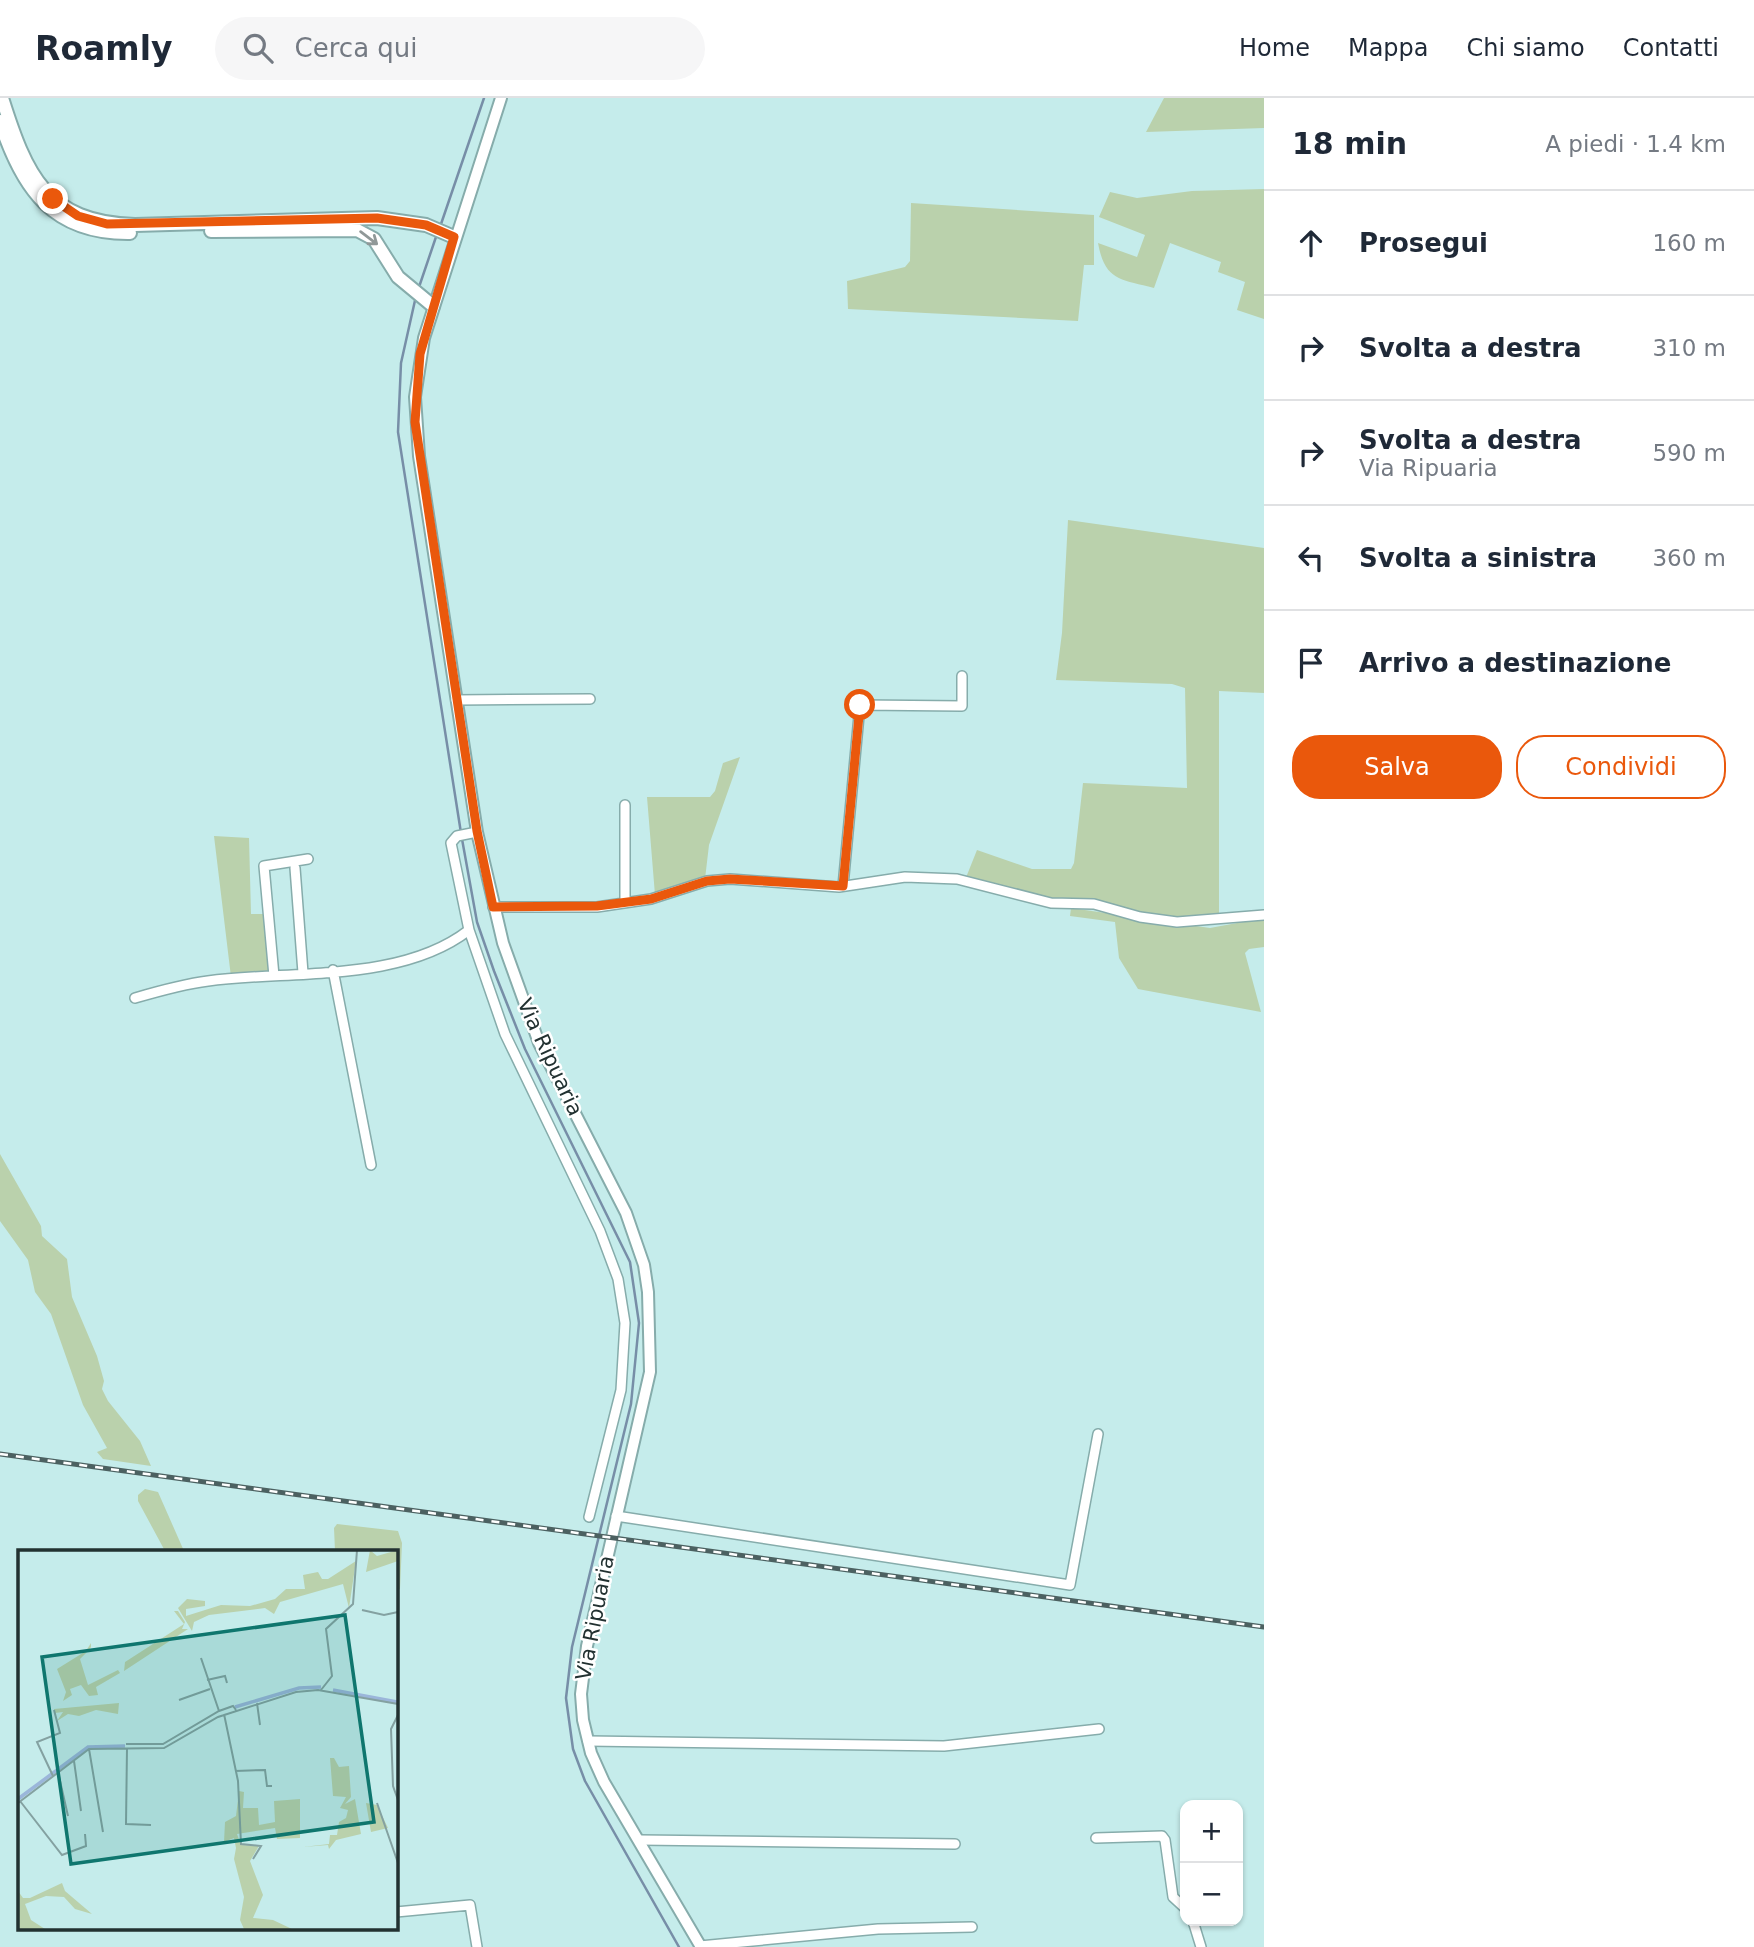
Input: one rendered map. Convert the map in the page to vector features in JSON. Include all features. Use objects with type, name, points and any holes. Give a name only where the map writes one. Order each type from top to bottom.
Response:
[{"type":"main road","points":[[2,98],[18,147],[33,179],[53,199],[78,216],[107,224],[365,217],[432,227],[454,237]]},
{"type":"main road","points":[[0,121],[25,183],[45,206],[72,223],[105,233],[357,230],[374,239],[390,267],[429,303]]},
{"type":"street","name":"Via Ripuaria","points":[[501,98],[429,303],[420,354],[415,422],[456,700],[472,832],[513,975],[539,1043],[626,1213],[643,1265],[650,1319],[650,1372],[582,1675],[583,1720],[604,1782],[700,1946]]},
{"type":"street","points":[[843,886],[860,705],[962,706],[962,676]]},
{"type":"street","points":[[456,700],[590,699]]},
{"type":"street","points":[[625,805],[625,902]]},
{"type":"street","points":[[472,832],[457,836],[451,843],[469,930],[505,1034],[600,1231],[618,1279],[625,1323],[621,1390],[589,1517]]},
{"type":"street","points":[[274,976],[264,866],[308,859]]},
{"type":"street","points":[[295,868],[303,973]]},
{"type":"street","points":[[493,907],[597,906],[651,899],[707,881],[730,879],[843,886],[905,877],[957,879],[1051,903],[1094,904],[1140,917],[1177,922],[1264,915]]},
{"type":"street","points":[[135,998],[206,981],[334,970],[419,958],[452,943],[469,930]]},
{"type":"street","points":[[334,970],[371,1165]]},
{"type":"street","points":[[616,1516],[1070,1585],[1098,1433]]},
{"type":"street","points":[[588,1741],[944,1746],[1100,1730]]},
{"type":"street","points":[[1096,1838],[1162,1836],[1166,1840],[1173,1897],[1180,1903]]},
{"type":"street","points":[[640,1840],[955,1843]]},
{"type":"street","points":[[397,1912],[470,1905],[477,1947]]},
{"type":"street","points":[[1195,1926],[1201,1947]]},
{"type":"street","points":[[700,1946],[878,1929],[972,1927]]},
{"type":"green space","points":[[1164,98],[1264,98],[1264,128],[1146,132]]},
{"type":"green space","points":[[1264,189],[1264,319],[1237,310],[1245,282],[1218,272],[1221,262],[1170,243],[1154,288],[1123,280],[1110,272],[1105,265],[1098,243],[1137,257],[1145,235],[1099,217],[1110,192],[1137,198],[1192,191]]},
{"type":"green space","points":[[911,203],[1094,215],[1094,265],[1084,265],[1078,321],[848,309],[847,281],[905,267],[910,261]]},
{"type":"green space","points":[[1068,520],[1264,548],[1264,693],[1219,691],[1219,921],[1201,923],[1041,898],[965,880],[977,850],[1032,869],[1071,869],[1074,863],[1083,783],[1187,788],[1185,688],[1172,684],[1056,680],[1062,633]]},
{"type":"green space","points":[[740,757],[709,845],[705,879],[655,895],[647,797],[710,797],[715,791],[723,763]]},
{"type":"green space","points":[[214,836],[249,838],[251,914],[264,914],[270,973],[231,977]]},
{"type":"green space","points":[[1071,908],[1210,928],[1264,918],[1264,947],[1249,949],[1245,953],[1261,1012],[1138,989],[1119,958],[1115,922],[1070,916]]},
{"type":"green space","points":[[0,1154],[41,1226],[42,1236],[67,1259],[72,1297],[97,1356],[104,1381],[102,1389],[108,1401],[140,1441],[151,1466],[103,1459],[97,1452],[107,1448],[83,1405],[51,1314],[35,1292],[28,1260],[0,1221]]},
{"type":"green space","points":[[145,1489],[158,1492],[184,1550],[164,1550],[138,1501],[138,1495]]},
{"type":"green space","points":[[337,1524],[398,1531],[402,1543],[400,1589],[397,1590],[397,1550],[335,1550],[334,1528]]},
{"type":"waterway","points":[[440,227],[484,98]]},
{"type":"waterway","points":[[418,290],[437,234]]},
{"type":"waterway","points":[[416,296],[401,363],[398,432],[461,833]]},
{"type":"waterway","points":[[462,839],[477,922],[494,971],[525,1049],[630,1262],[639,1323],[631,1404],[572,1647],[566,1698],[573,1749],[585,1781],[679,1947]]},
{"type":"railway","points":[[0,1454],[1264,1627]]},
{"type":"route","points":[[53,199],[78,216],[107,224],[365,217],[426,225],[454,237],[420,354],[415,422],[477,831],[493,907],[597,906],[651,899],[707,881],[730,879],[843,886],[860,705]]}]
